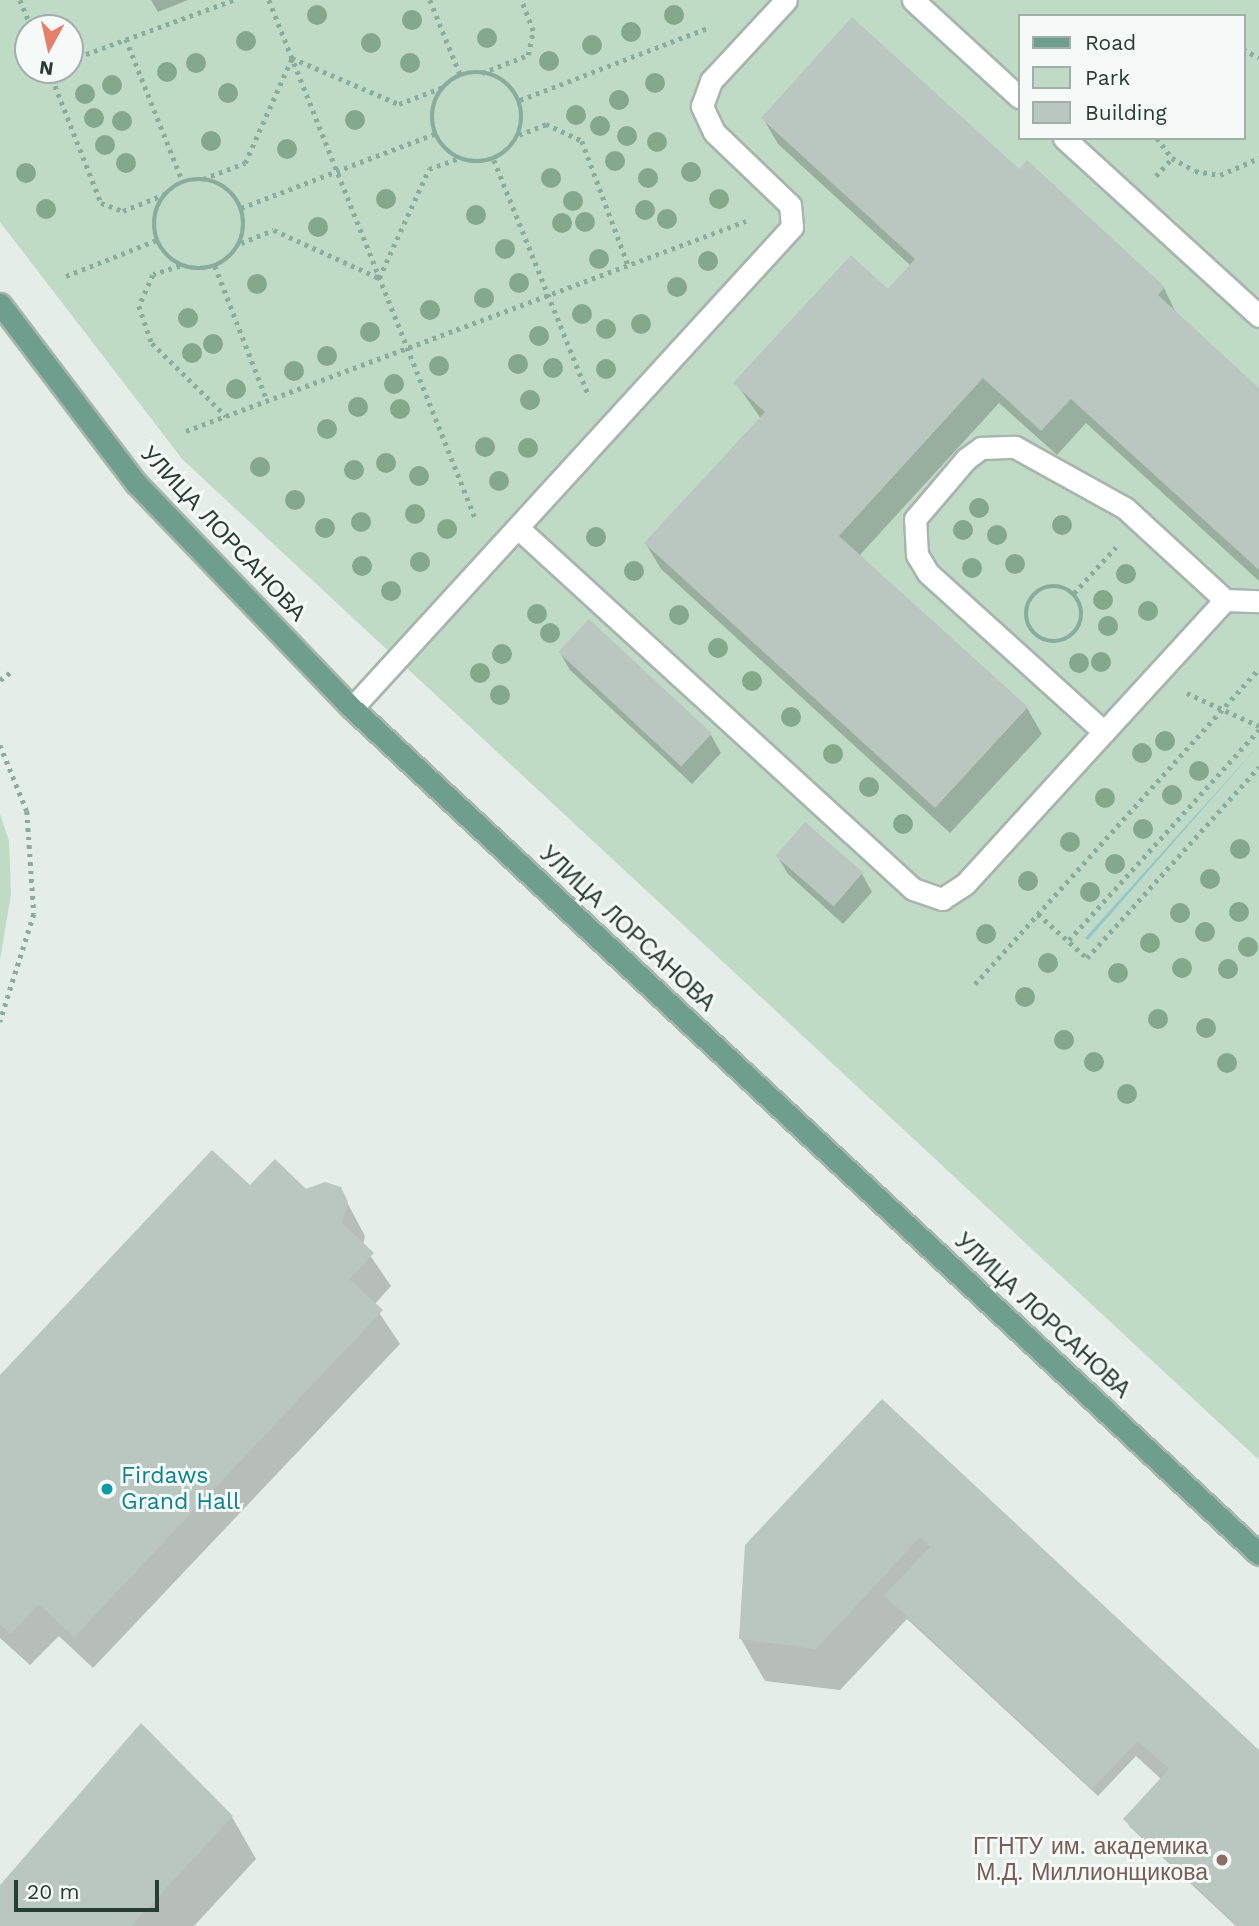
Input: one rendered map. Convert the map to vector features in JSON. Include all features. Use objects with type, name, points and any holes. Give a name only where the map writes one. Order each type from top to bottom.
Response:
[{"type":"main road","name":"УЛИЦА ЛОРСАНОВА","points":[[0,304],[136,484],[352,708],[1259,1554]]},
{"type":"lane","points":[[352,708],[792,227],[790,205],[705,120],[704,93],[786,0]]},
{"type":"lane","points":[[914,0],[1018,96]]},
{"type":"lane","points":[[1066,140],[1259,316]]},
{"type":"lane","points":[[1104,732],[928,573],[917,555],[915,519],[966,458],[997,444],[1106,495],[1139,521],[1225,600],[1259,601]]},
{"type":"lane","points":[[518,528],[926,897],[942,899],[965,884],[1225,600]]},
{"type":"path","points":[[84,55],[233,0]]},
{"type":"path","points":[[269,0],[481,534]]},
{"type":"path","points":[[430,0],[460,74]]},
{"type":"path","points":[[292,58],[399,104],[443,87],[460,74],[481,73],[528,55],[533,31],[521,0]]},
{"type":"path","points":[[519,100],[715,26],[740,50]]},
{"type":"path","points":[[126,39],[182,180]]},
{"type":"path","points":[[54,84],[101,204],[122,211],[166,194],[182,180],[203,179],[245,163],[292,58]]},
{"type":"path","points":[[481,73],[509,86],[519,100],[519,135]]},
{"type":"path","points":[[443,87],[431,117],[435,134],[458,158]]},
{"type":"path","points":[[379,278],[429,169],[458,158],[494,160],[519,135],[546,124],[582,141],[628,265]]},
{"type":"path","points":[[241,208],[435,134]]},
{"type":"path","points":[[1158,140],[1172,158],[1195,172],[1220,175],[1259,158]]},
{"type":"path","points":[[494,160],[595,410]]},
{"type":"path","points":[[203,179],[232,192],[241,208],[240,243]]},
{"type":"path","points":[[166,194],[153,223],[157,240],[181,265]]},
{"type":"path","points":[[186,431],[750,219]]},
{"type":"path","points":[[226,416],[152,342],[139,306],[153,275],[181,265],[215,266],[240,243],[274,230],[379,278]]},
{"type":"path","points":[[65,276],[157,240]]},
{"type":"path","points":[[215,266],[267,400]]},
{"type":"path","points":[[1074,593],[1139,521]]},
{"type":"path","points":[[1054,585],[1074,593],[1083,612],[1075,634],[1056,642],[1035,634],[1026,614],[1034,594],[1054,585]]},
{"type":"path","points":[[975,984],[1259,669]]},
{"type":"path","points":[[0,680],[12,671]]},
{"type":"path","points":[[1069,940],[1259,728],[1154,678]]},
{"type":"path","points":[[1250,679],[1259,683]]},
{"type":"path","points":[[0,745],[27,811],[34,914],[0,1022]]},
{"type":"path","points":[[1038,914],[1087,958],[1259,767]]},
{"type":"green space","points":[[0,0],[1259,0],[1259,1460],[183,460],[0,222]]},
{"type":"green space","points":[[0,814],[9,841],[11,894],[0,960]]},
{"type":"water","points":[[1259,745],[1088,940],[1085,938]]},
{"type":"building","points":[[852,17],[1019,169],[1027,160],[1165,287],[1158,295],[1259,388],[1259,570],[1071,399],[1041,431],[983,378],[839,536],[1028,707],[935,808],[644,543],[765,412],[733,383],[851,255],[888,289],[915,259],[761,118]]},
{"type":"building","points":[[589,619],[712,734],[681,766],[558,652]]},
{"type":"building","points":[[805,822],[863,873],[834,906],[775,856]]},
{"type":"building","name":"Firdaws Grand Hall","points":[[212,1150],[250,1185],[275,1159],[306,1189],[325,1182],[341,1187],[348,1202],[342,1223],[374,1253],[349,1279],[383,1310],[74,1637],[39,1604],[10,1634],[0,1624],[0,1375]]},
{"type":"building","points":[[882,1399],[1259,1750],[1259,1926],[1238,1926],[1123,1819],[1169,1769],[1138,1741],[1092,1789],[884,1595],[930,1547],[920,1537],[816,1649],[739,1639],[745,1545]]},
{"type":"building","points":[[141,1723],[233,1816],[131,1926],[0,1926],[0,1885]]},
{"type":"place","name":"Firdaws Grand Hall","points":[[107,1489]]},
{"type":"place","name":"ГГНТУ им. академика М.Д. Миллионщикова","points":[[1222,1860]]}]
